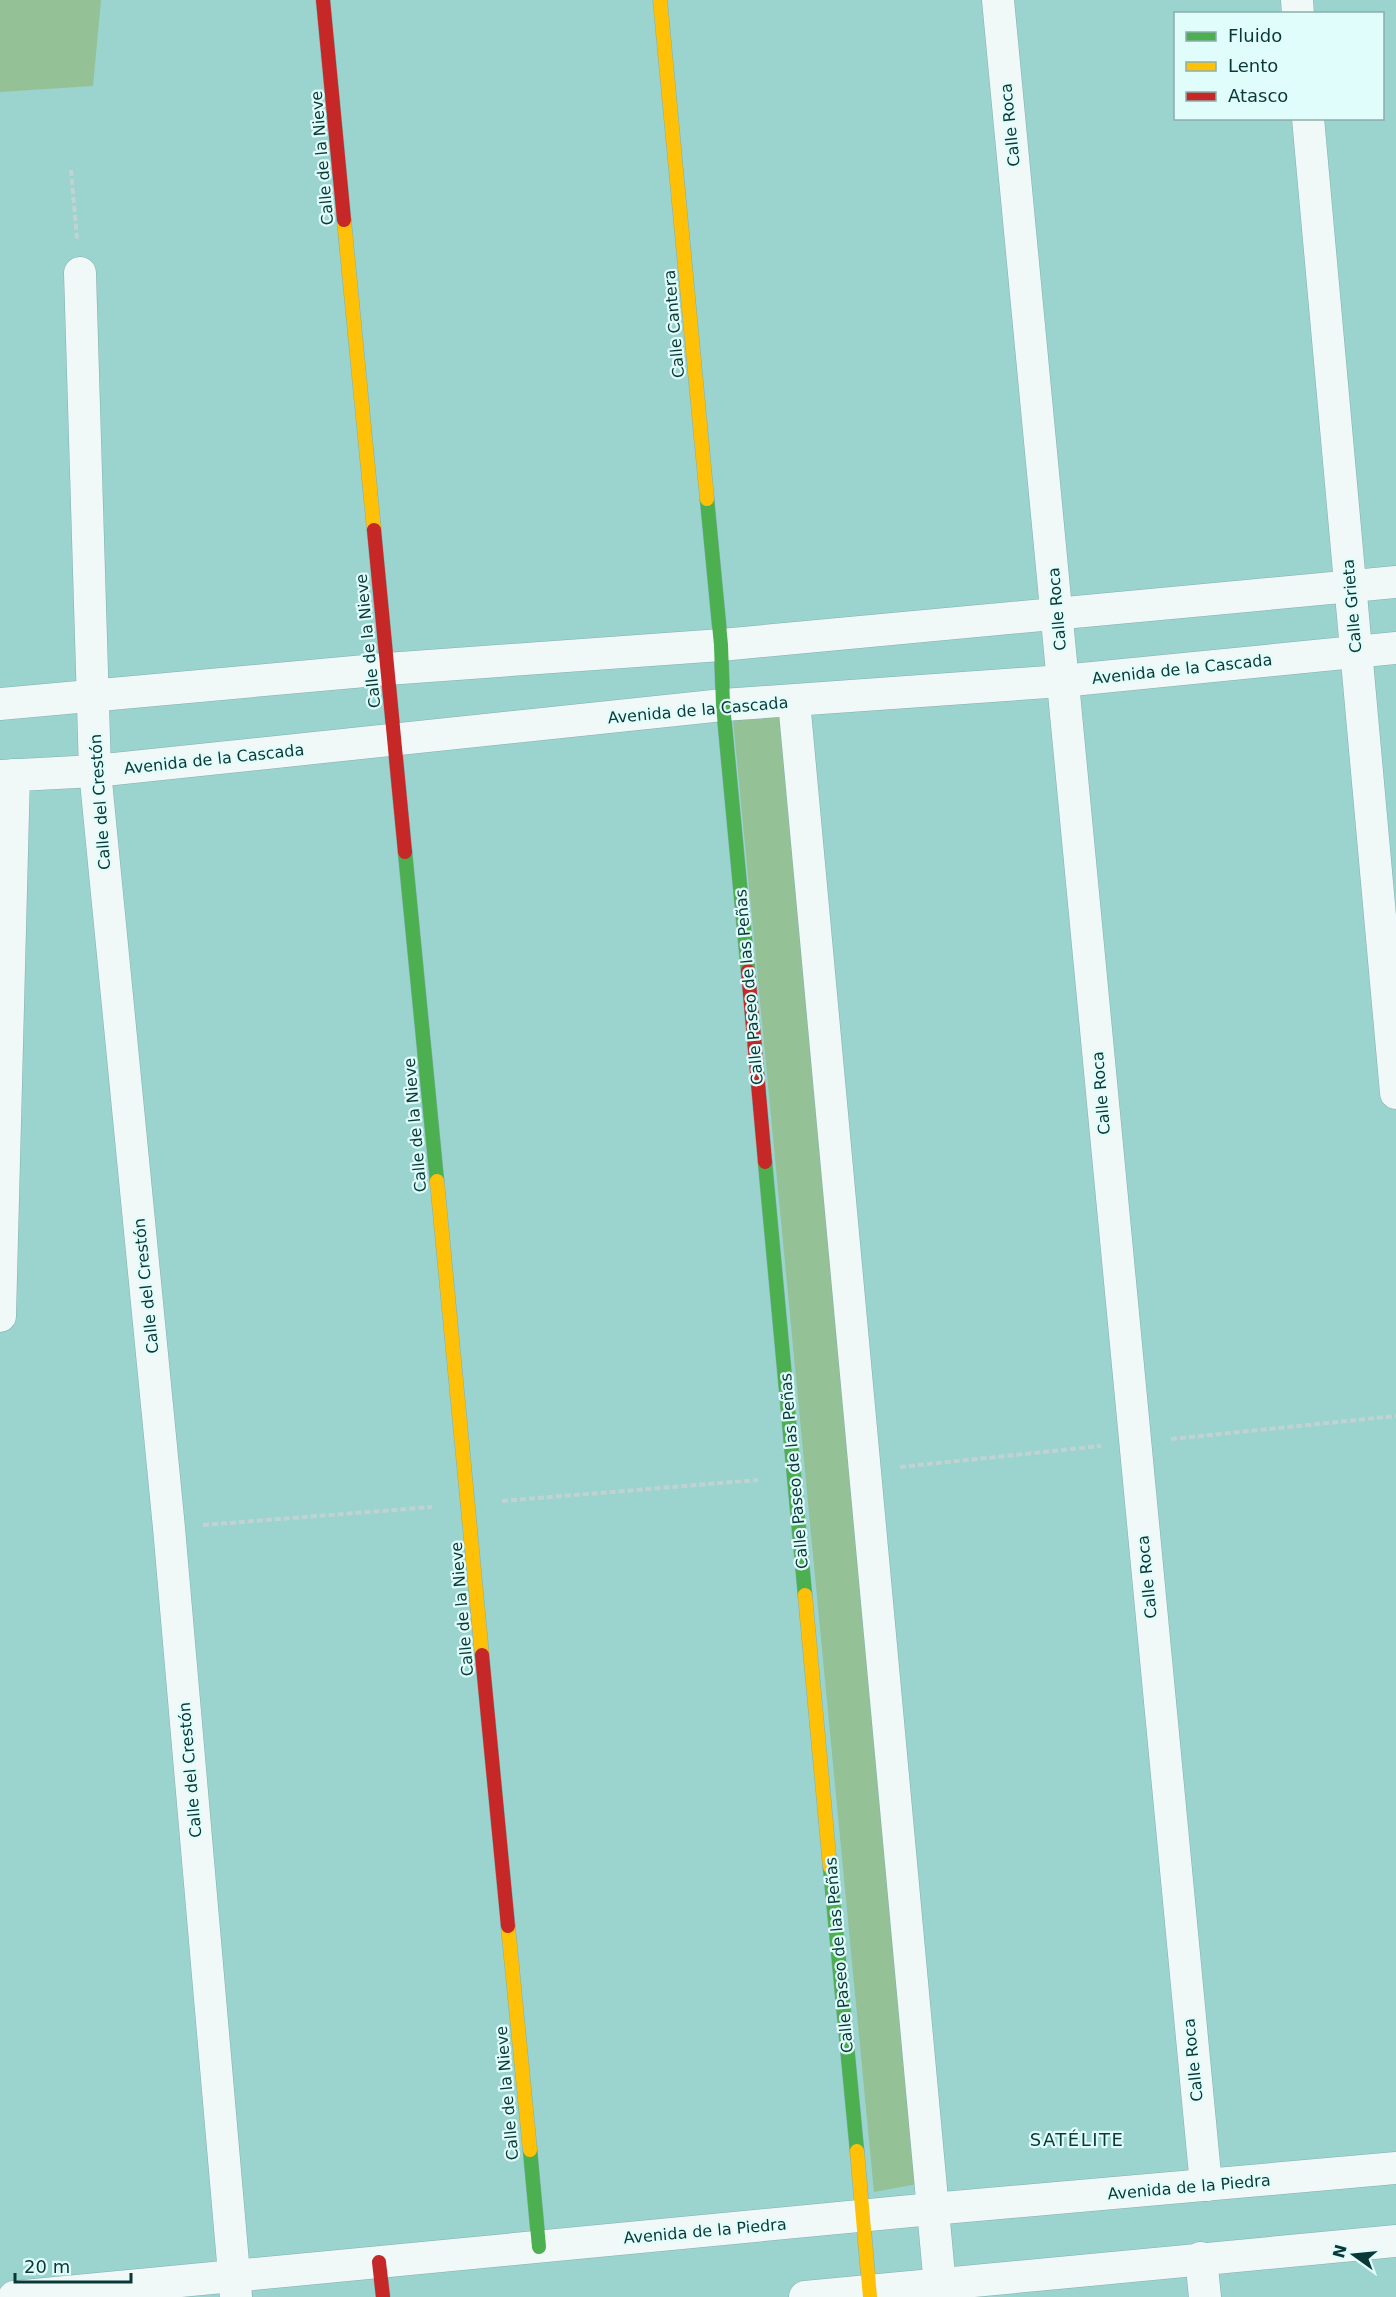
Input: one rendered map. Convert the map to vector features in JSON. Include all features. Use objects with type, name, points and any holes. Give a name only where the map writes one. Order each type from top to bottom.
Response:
[{"type":"street","name":"Calle de la Nieve","points":[[323,0],[538,2247]]},
{"type":"street","name":"Calle Cantera","points":[[660,0],[721,645]]},
{"type":"street","name":"Calle Roca","points":[[998,0],[1206,2185]]},
{"type":"street","name":"Calle Grieta","points":[[1308,120],[1396,1094]]},
{"type":"street","name":"Calle del Crestón","points":[[80,273],[95,771],[169,1528],[235,2286]]},
{"type":"street","points":[[0,704],[387,669],[721,645],[1396,582]]},
{"type":"street","name":"Calle Paseo de las Peñas","points":[[721,645],[723,705],[870,2293]]},
{"type":"street","name":"Avenida de la Cascada","points":[[7,775],[95,771],[723,705],[1062,681],[1396,648]]},
{"type":"street","points":[[794,701],[866,1459],[940,2291]]},
{"type":"street","points":[[0,1316],[7,775]]},
{"type":"street","name":"Avenida de la Piedra","points":[[14,2297],[235,2286],[379,2262],[932,2209],[1396,2168]]},
{"type":"street","points":[[805,2297],[940,2291],[1201,2258],[1396,2241]]},
{"type":"street","points":[[1201,2258],[1205,2297]]},
{"type":"street","points":[[379,2262],[383,2297]]},
{"type":"path","points":[[71,170],[80,273]]},
{"type":"green space","points":[[0,0],[101,0],[93,86],[0,92]]},
{"type":"green space","points":[[780,704],[923,2183],[874,2192],[732,709]]},
{"type":"traffic: fast","points":[[707,499],[721,645],[723,705],[748,971]]},
{"type":"traffic: fast","points":[[405,852],[437,1181]]},
{"type":"traffic: fast","points":[[765,1162],[805,1595]]},
{"type":"traffic: fast","points":[[830,1867],[857,2151]]},
{"type":"traffic: fast","points":[[530,2150],[539,2247]]},
{"type":"traffic: slow","points":[[660,0],[707,499]]},
{"type":"traffic: slow","points":[[344,220],[374,530]]},
{"type":"traffic: slow","points":[[437,1181],[482,1655]]},
{"type":"traffic: slow","points":[[805,1595],[830,1867]]},
{"type":"traffic: slow","points":[[508,1926],[530,2150]]},
{"type":"traffic: slow","points":[[857,2151],[870,2297]]},
{"type":"traffic: jam","points":[[323,0],[344,220]]},
{"type":"traffic: jam","points":[[374,530],[405,852]]},
{"type":"traffic: jam","points":[[748,971],[765,1162]]},
{"type":"traffic: jam","points":[[482,1655],[508,1926]]},
{"type":"traffic: jam","points":[[379,2262],[383,2297]]},
{"type":"district","name":"SATÉLITE","points":[[1077,2139]]}]
